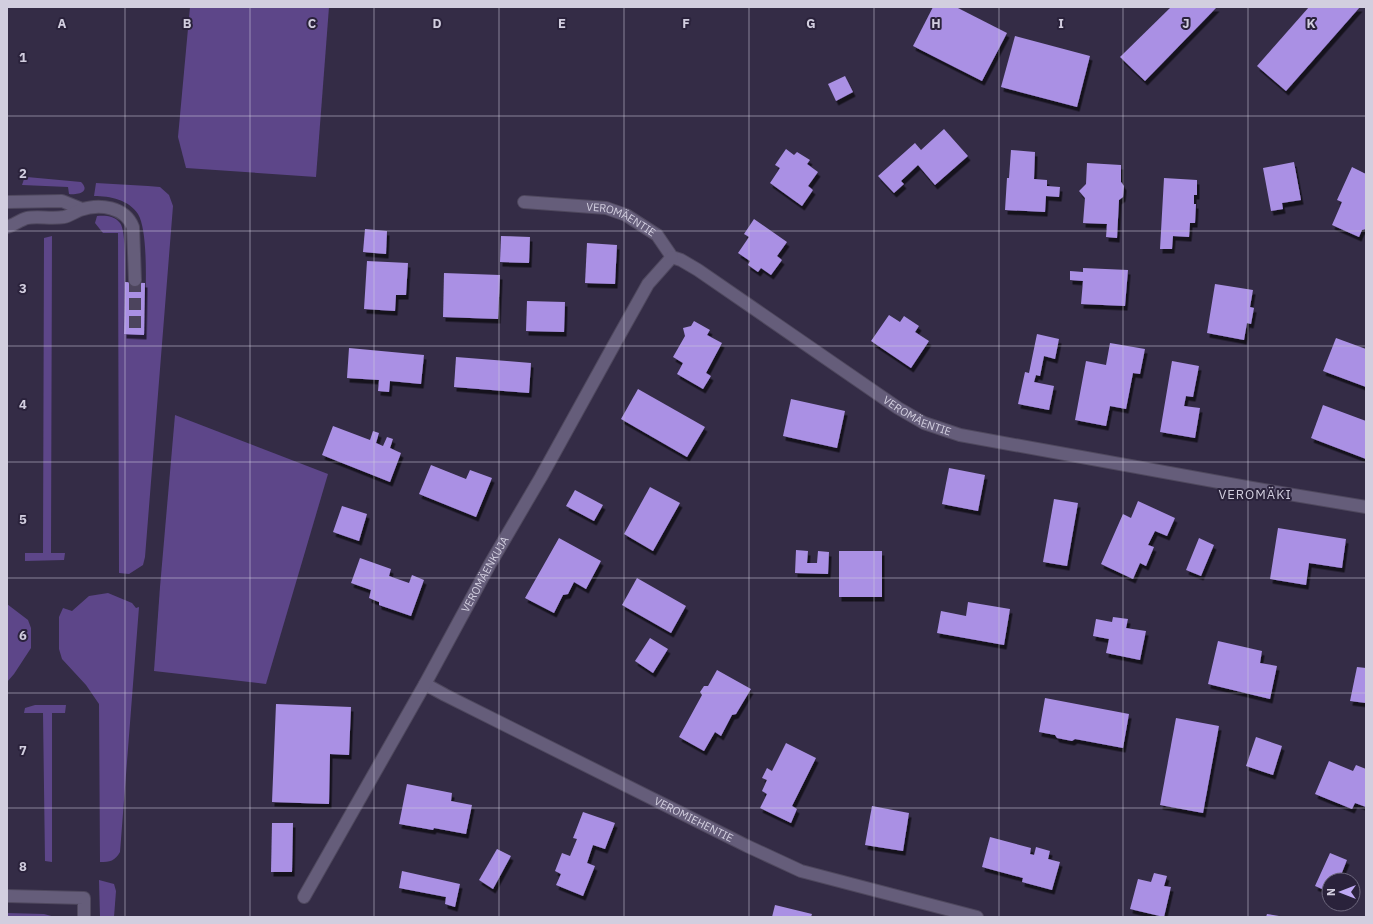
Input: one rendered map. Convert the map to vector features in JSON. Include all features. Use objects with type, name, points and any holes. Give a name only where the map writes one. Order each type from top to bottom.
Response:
[{"type":"street","points":[[82,209],[62,201],[10,203],[9,226],[27,218],[65,217],[82,209],[98,206],[115,209],[123,213],[130,220],[133,227],[135,280]]},
{"type":"street","name":"VEROMÄENTIE","points":[[524,202],[606,208],[626,215],[656,235],[672,257],[681,260],[698,270],[898,408],[924,423],[960,436],[1366,507]]},
{"type":"street","name":"VEROMÄENKUJA","points":[[304,897],[425,684],[490,564],[541,477],[614,343],[648,284],[672,257]]},
{"type":"street","name":"VEROMIEHENTIE","points":[[425,684],[458,702],[747,846],[801,871],[977,917]]},
{"type":"street","points":[[7,896],[84,898],[84,917]]},
{"type":"shaded area","points":[[190,7],[329,7],[316,177],[186,168],[178,137]]},
{"type":"shaded area","points":[[27,177],[81,182],[85,188],[82,192],[69,194],[68,187],[22,185],[24,179]]},
{"type":"shaded area","points":[[96,183],[160,187],[169,195],[173,206],[145,557],[143,565],[129,574],[119,573],[118,233],[103,233],[95,223],[97,216],[113,217],[120,223],[123,230],[125,258],[124,334],[144,334],[146,272],[144,238],[142,224],[134,209],[130,205],[113,198],[94,196]]},
{"type":"shaded area","points":[[52,236],[51,553],[65,553],[64,560],[25,561],[25,553],[43,553],[44,238]]},
{"type":"shaded area","points":[[175,415],[328,474],[266,684],[154,671]]},
{"type":"shaded area","points":[[108,593],[132,603],[136,608],[139,607],[120,852],[112,860],[100,862],[99,704],[86,685],[62,659],[59,649],[59,617],[63,608],[72,611],[89,596]]},
{"type":"shaded area","points":[[7,604],[28,620],[31,628],[31,648],[7,682]]},
{"type":"shaded area","points":[[35,705],[66,705],[65,713],[52,713],[52,862],[45,861],[43,713],[24,713],[25,708]]},
{"type":"shaded area","points":[[99,880],[114,884],[116,891],[114,917],[100,917]]},
{"type":"shaded area","points":[[7,913],[44,914],[55,917],[7,917]]},
{"type":"building","points":[[933,7],[956,7],[1007,33],[982,81],[913,46]]},
{"type":"building","points":[[1171,7],[1217,7],[1145,81],[1120,57]]},
{"type":"building","points":[[1309,7],[1360,7],[1286,91],[1257,66]]},
{"type":"building","points":[[1015,36],[1090,56],[1077,107],[1001,87]]},
{"type":"building","points":[[845,76],[853,92],[836,101],[828,84]]},
{"type":"building","points":[[944,129],[968,156],[935,185],[918,165],[901,181],[904,184],[894,193],[878,176],[915,143],[921,150]]},
{"type":"building","points":[[786,149],[794,155],[797,152],[810,160],[807,164],[818,172],[808,186],[813,190],[802,206],[770,183],[780,168],[775,165]]},
{"type":"building","points":[[1011,150],[1035,152],[1034,179],[1047,180],[1047,186],[1060,187],[1059,197],[1046,196],[1045,212],[1005,210]]},
{"type":"building","points":[[1294,162],[1301,200],[1282,203],[1283,209],[1271,211],[1263,168]]},
{"type":"building","points":[[1087,163],[1121,165],[1121,182],[1124,186],[1123,197],[1119,200],[1117,238],[1106,237],[1107,224],[1083,223],[1085,198],[1079,191],[1086,184]]},
{"type":"building","points":[[1352,167],[1366,174],[1366,229],[1362,230],[1359,237],[1332,225],[1342,202],[1337,200]]},
{"type":"building","points":[[1164,178],[1197,180],[1197,195],[1194,195],[1194,204],[1196,204],[1195,223],[1190,223],[1189,237],[1173,236],[1172,249],[1160,249]]},
{"type":"building","points":[[754,219],[787,242],[777,256],[782,260],[771,275],[761,268],[758,272],[748,265],[750,261],[738,253],[749,237],[744,234]]},
{"type":"building","points":[[365,229],[387,231],[386,254],[363,252]]},
{"type":"building","points":[[501,236],[530,237],[529,263],[500,262]]},
{"type":"building","points":[[587,243],[617,245],[615,284],[585,283]]},
{"type":"building","points":[[367,261],[408,263],[406,295],[396,295],[395,311],[364,309]]},
{"type":"building","points":[[1083,268],[1128,270],[1125,306],[1081,304],[1083,281],[1070,280],[1070,271],[1083,272]]},
{"type":"building","points":[[444,273],[500,275],[498,319],[443,317]]},
{"type":"building","points":[[125,282],[145,283],[144,335],[124,334]]},
{"type":"building","points":[[1215,284],[1253,290],[1250,307],[1254,308],[1251,324],[1247,323],[1244,340],[1207,333]]},
{"type":"building","points":[[527,301],[565,302],[564,332],[526,331]]},
{"type":"building","points":[[889,315],[900,322],[904,316],[919,326],[915,332],[929,341],[911,368],[871,341]]},
{"type":"building","points":[[694,321],[710,330],[707,335],[722,343],[706,373],[711,376],[703,389],[677,374],[683,363],[673,357],[685,336],[683,328],[691,326]]},
{"type":"building","points":[[1037,334],[1059,339],[1055,359],[1044,356],[1040,376],[1036,375],[1034,382],[1054,386],[1049,410],[1018,404],[1025,372],[1029,373]]},
{"type":"building","points":[[1336,338],[1366,349],[1366,387],[1323,371]]},
{"type":"building","points":[[1110,343],[1145,349],[1140,374],[1133,373],[1126,409],[1110,406],[1106,426],[1075,420],[1086,361],[1106,365]]},
{"type":"building","points":[[349,348],[424,355],[421,384],[390,381],[389,392],[378,391],[379,380],[347,378]]},
{"type":"building","points":[[456,357],[531,363],[529,393],[454,387]]},
{"type":"building","points":[[1172,361],[1199,366],[1193,397],[1186,396],[1184,406],[1200,408],[1195,438],[1160,432]]},
{"type":"building","points":[[638,389],[705,427],[687,457],[621,419]]},
{"type":"building","points":[[791,399],[845,411],[837,448],[783,436]]},
{"type":"building","points":[[1323,405],[1366,421],[1366,459],[1311,438]]},
{"type":"building","points":[[333,426],[370,440],[373,431],[379,433],[376,443],[383,446],[387,437],[393,439],[390,448],[401,453],[390,482],[322,455]]},
{"type":"building","points":[[431,465],[466,479],[470,470],[492,478],[476,517],[419,494]]},
{"type":"building","points":[[949,468],[985,475],[978,511],[942,504]]},
{"type":"building","points":[[650,487],[680,503],[653,551],[624,534]]},
{"type":"building","points":[[575,490],[603,505],[594,521],[566,506]]},
{"type":"building","points":[[1054,499],[1078,503],[1067,566],[1043,562]]},
{"type":"building","points":[[1138,501],[1175,518],[1167,536],[1155,531],[1148,545],[1154,547],[1146,566],[1140,563],[1133,579],[1101,564],[1123,514],[1131,518]]},
{"type":"building","points":[[342,506],[367,514],[359,541],[333,532]]},
{"type":"building","points":[[1278,528],[1346,539],[1342,568],[1309,563],[1306,585],[1270,579]]},
{"type":"building","points":[[559,538],[601,561],[586,589],[574,582],[568,594],[563,595],[554,613],[525,598]]},
{"type":"building","points":[[1199,538],[1214,545],[1201,576],[1186,570]]},
{"type":"building","points":[[796,550],[808,551],[807,563],[817,563],[818,551],[829,552],[828,574],[795,573]]},
{"type":"building","points":[[839,551],[882,551],[882,597],[839,597]]},
{"type":"building","points":[[360,558],[391,569],[389,576],[409,583],[412,575],[424,580],[411,616],[379,605],[379,602],[369,598],[371,590],[351,583]]},
{"type":"building","points":[[637,578],[686,606],[671,633],[622,605]]},
{"type":"building","points":[[968,602],[1010,609],[1004,645],[937,633],[941,611],[966,616]]},
{"type":"building","points":[[1113,617],[1128,619],[1126,628],[1146,631],[1140,660],[1106,653],[1109,639],[1093,636],[1096,619],[1112,622]]},
{"type":"building","points":[[650,638],[668,649],[653,673],[635,661]]},
{"type":"building","points":[[1218,641],[1262,651],[1260,663],[1277,666],[1270,699],[1208,684]]},
{"type":"building","points":[[1357,667],[1366,668],[1366,703],[1350,701]]},
{"type":"building","points":[[717,670],[751,689],[736,714],[732,715],[721,736],[715,732],[704,751],[679,737],[702,695],[700,692],[704,686],[708,686]]},
{"type":"building","points":[[1045,698],[1129,714],[1123,748],[1075,739],[1072,741],[1057,738],[1055,735],[1039,732]]},
{"type":"building","points":[[276,704],[351,707],[349,755],[330,754],[329,804],[272,802]]},
{"type":"building","points":[[1176,718],[1219,726],[1203,813],[1160,805]]},
{"type":"building","points":[[1256,737],[1282,746],[1273,775],[1246,766]]},
{"type":"building","points":[[786,743],[816,758],[792,806],[797,809],[791,823],[760,808],[767,794],[762,791],[767,780],[762,778],[767,768],[772,771]]},
{"type":"building","points":[[1329,761],[1353,771],[1356,765],[1366,769],[1366,807],[1355,803],[1352,809],[1315,794]]},
{"type":"building","points":[[407,784],[452,793],[451,801],[472,805],[466,834],[434,828],[433,830],[399,824]]},
{"type":"building","points":[[872,806],[909,813],[903,851],[865,845]]},
{"type":"building","points":[[583,812],[615,823],[605,849],[593,845],[587,863],[595,866],[583,896],[556,885],[561,874],[555,871],[562,853],[570,856],[577,839],[573,838]]},
{"type":"building","points":[[272,823],[293,823],[292,872],[271,872]]},
{"type":"building","points":[[990,837],[1031,848],[1030,854],[1034,855],[1036,847],[1050,851],[1048,859],[1060,862],[1052,890],[1022,882],[1023,878],[982,867]]},
{"type":"building","points":[[497,849],[511,856],[493,889],[479,880]]},
{"type":"building","points":[[1330,853],[1347,860],[1342,872],[1321,872]]},
{"type":"building","points":[[402,871],[460,884],[455,907],[445,904],[446,897],[399,888]]},
{"type":"building","points":[[1154,873],[1167,876],[1164,886],[1171,887],[1164,917],[1130,909],[1138,879],[1151,882]]},
{"type":"building","points":[[1321,873],[1321,889],[1315,886]]},
{"type":"building","points":[[775,905],[812,914],[811,917],[772,917]]},
{"type":"building","points":[[1267,914],[1279,916],[1279,917],[1266,917]]},
{"type":"tunnel","points":[[135,280],[135,328]]},
{"type":"district","name":"VEROMÄKI","points":[[1255,494]]}]
